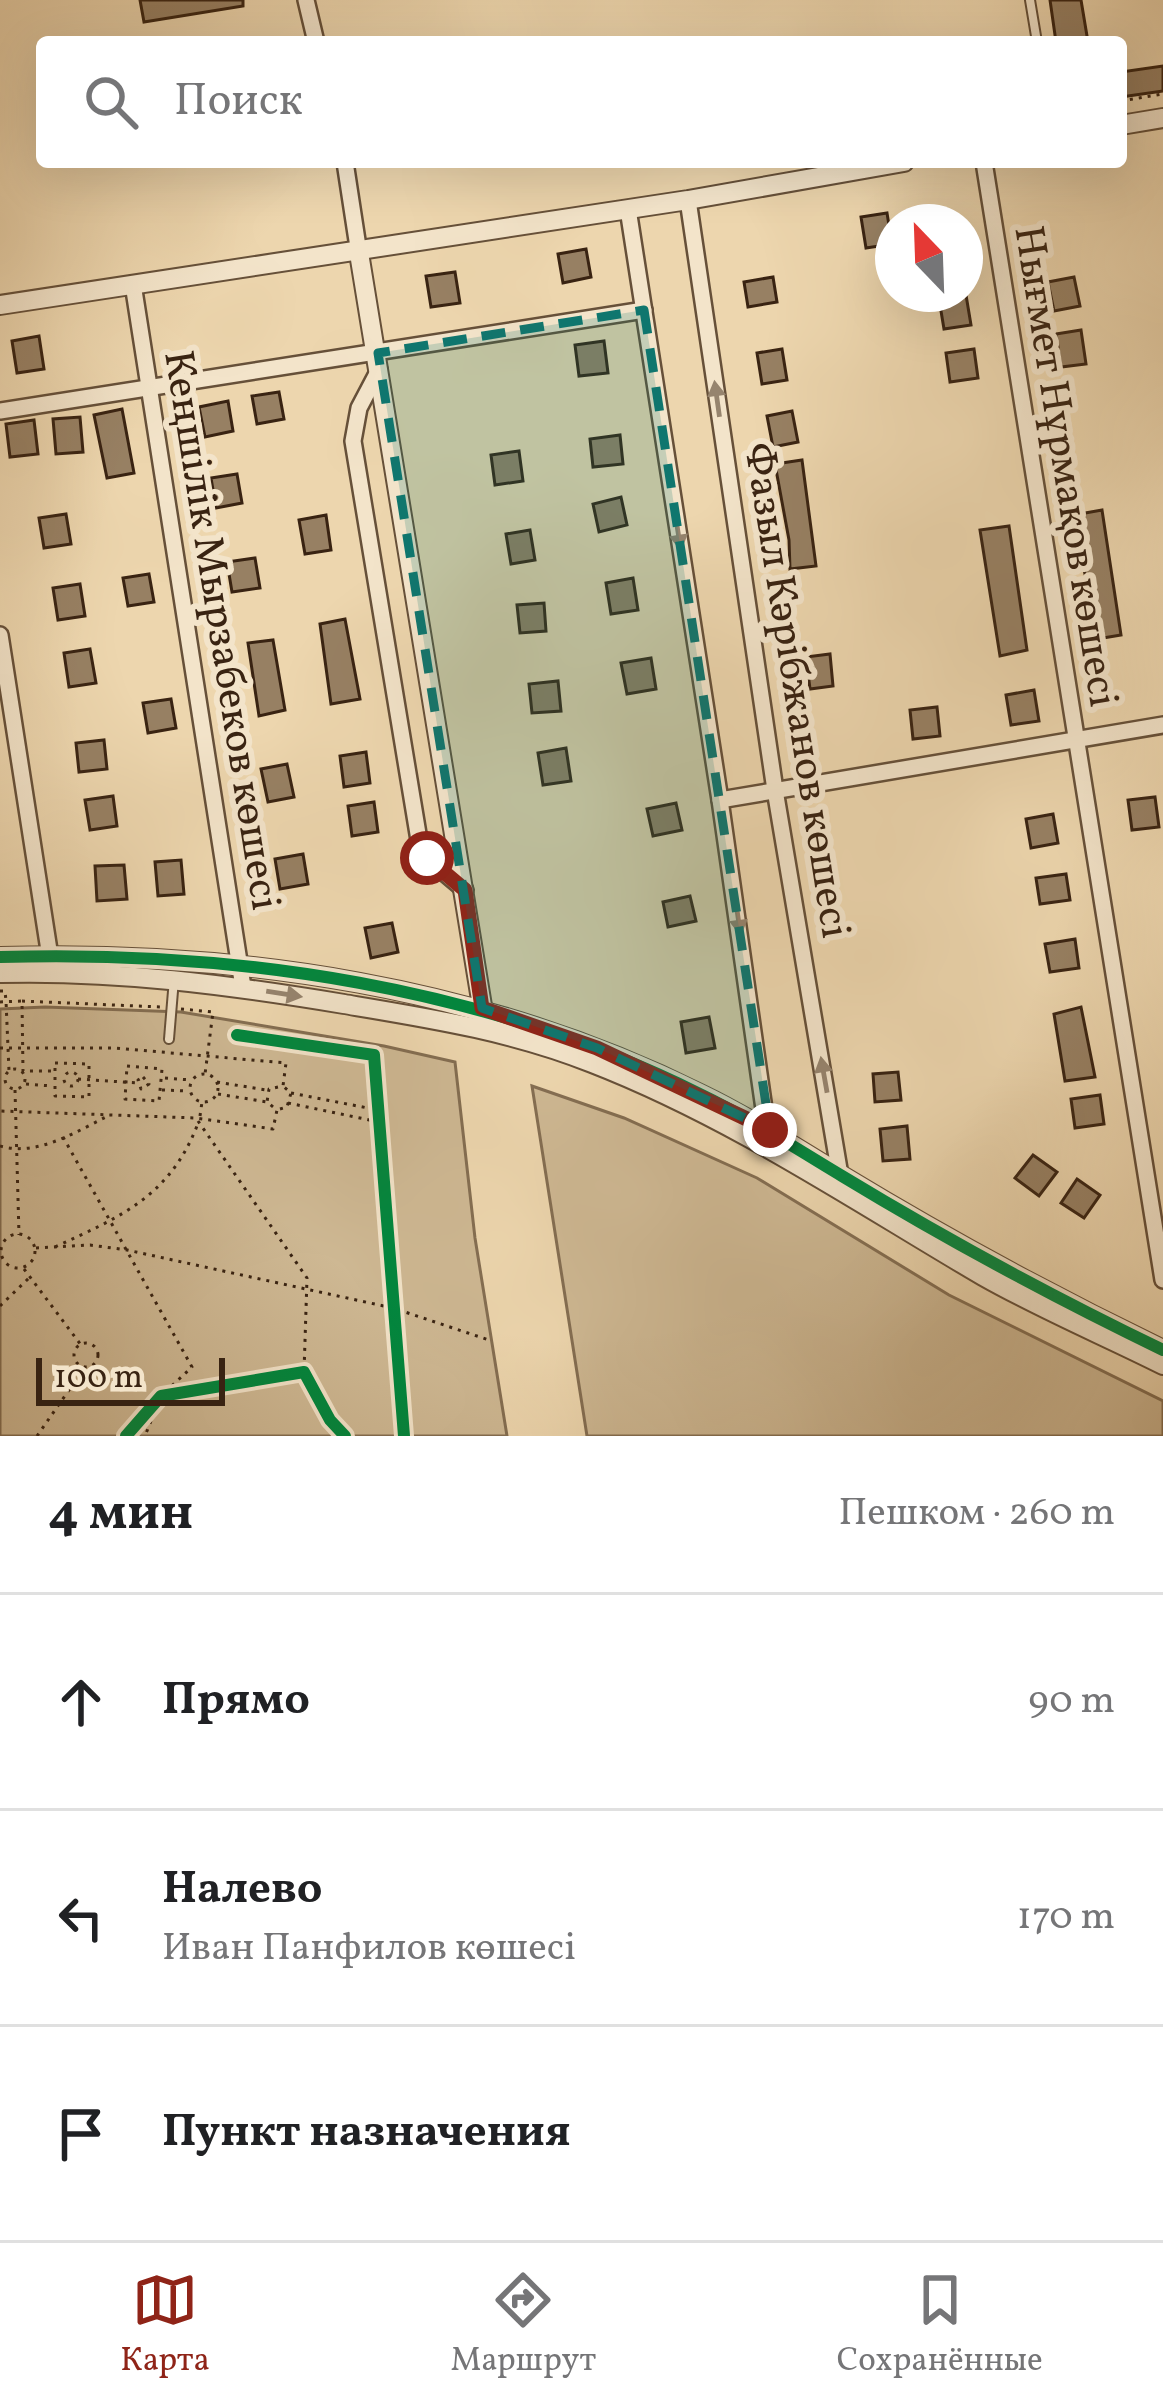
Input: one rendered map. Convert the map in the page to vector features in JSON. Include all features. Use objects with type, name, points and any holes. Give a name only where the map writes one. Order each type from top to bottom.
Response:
[{"type":"street","points":[[306,0],[315,36]]},
{"type":"street","points":[[1127,124],[1163,118]]},
{"type":"street","points":[[346,168],[484,1018]]},
{"type":"street","points":[[0,305],[870,168]]},
{"type":"street","name":"Нығмет Нұрмақов көшесі","points":[[985,168],[1163,1280]]},
{"type":"street","name":"Фазыл Кәрібжанов көшесі","points":[[688,200],[775,790],[840,1183]]},
{"type":"street","points":[[628,209],[768,1138]]},
{"type":"street","name":"Кеңшілік Мырзабеков көшесі","points":[[133,284],[243,987]]},
{"type":"street","points":[[0,411],[149,387],[379,360],[644,310]]},
{"type":"street","points":[[379,360],[359,408],[352,441],[420,846],[427,858],[465,890]]},
{"type":"street","points":[[0,635],[51,964]]},
{"type":"street","points":[[720,800],[1163,725]]},
{"type":"street","points":[[0,957],[484,1018]]},
{"type":"street","points":[[0,974],[51,964],[240,965],[484,1018],[597,1048],[768,1138],[988,1279],[1163,1365]]},
{"type":"street","points":[[840,1183],[1163,1349]]},
{"type":"lane","points":[[1030,0],[1036,36]]},
{"type":"lane","points":[[169,1040],[174,978]]},
{"type":"path","points":[[1127,100],[1163,94]]},
{"type":"path","points":[[0,991],[4,991],[8,1047],[3,1085],[15,1090]]},
{"type":"path","points":[[3,1001],[213,1012],[205,1074]]},
{"type":"path","points":[[22,1001],[24,1083]]},
{"type":"path","points":[[0,1048],[208,1054],[286,1063],[283,1086]]},
{"type":"path","points":[[55,1063],[89,1064],[89,1097],[55,1096],[55,1071],[55,1063]]},
{"type":"path","points":[[73,1064],[78,1079]]},
{"type":"path","points":[[127,1066],[162,1069],[159,1101],[125,1099],[126,1082],[127,1066]]},
{"type":"path","points":[[145,1067],[149,1084]]},
{"type":"path","points":[[5,1073],[55,1071]]},
{"type":"path","points":[[55,1079],[65,1079],[73,1072]]},
{"type":"path","points":[[143,1089],[149,1084],[193,1081],[205,1074]]},
{"type":"path","points":[[205,1074],[215,1081],[269,1091],[283,1086]]},
{"type":"path","points":[[70,1086],[78,1079],[138,1083],[145,1078]]},
{"type":"path","points":[[65,1079],[70,1096]]},
{"type":"path","points":[[190,1091],[193,1081]]},
{"type":"path","points":[[215,1081],[217,1094]]},
{"type":"path","points":[[15,1090],[24,1083],[55,1086]]},
{"type":"path","points":[[138,1083],[142,1100]]},
{"type":"path","points":[[161,1084],[190,1091],[202,1102]]},
{"type":"path","points":[[283,1086],[291,1093],[379,1116]]},
{"type":"path","points":[[15,1090],[19,1234]]},
{"type":"path","points":[[267,1102],[269,1091]]},
{"type":"path","points":[[377,1091],[381,1144]]},
{"type":"path","points":[[277,1110],[287,1107],[291,1093]]},
{"type":"path","points":[[53,1247],[146,1201],[177,1167],[202,1102],[217,1094],[267,1102],[277,1110]]},
{"type":"path","points":[[288,1103],[379,1116]]},
{"type":"path","points":[[0,1112],[112,1114],[273,1129],[277,1110]]},
{"type":"path","points":[[0,1146],[17,1151],[63,1137],[112,1114]]},
{"type":"path","points":[[198,1120],[308,1278],[304,1372],[312,1388]]},
{"type":"path","points":[[63,1137],[192,1367],[126,1436]]},
{"type":"path","points":[[11,1234],[19,1234],[27,1235],[36,1248],[32,1264],[17,1270],[1,1256],[0,1246],[11,1234]]},
{"type":"path","points":[[36,1248],[90,1245],[128,1250],[393,1303],[489,1340]]},
{"type":"path","points":[[22,1267],[81,1345],[97,1352],[95,1363],[85,1367],[38,1436]]},
{"type":"path","points":[[0,1306],[31,1276]]},
{"type":"path","points":[[393,1303],[395,1330]]},
{"type":"path","points":[[81,1345],[74,1358],[85,1367]]},
{"type":"path","points":[[284,1376],[304,1372]]},
{"type":"path","points":[[161,1396],[182,1392]]},
{"type":"path","points":[[145,1436],[161,1396]]},
{"type":"highlighted area","points":[[644,310],[770,1130],[597,1048],[482,1008],[378,353]]},
{"type":"shaded area","points":[[0,1009],[181,1012],[455,1062],[475,1238],[507,1436],[0,1436]]},
{"type":"shaded area","points":[[532,1086],[624,1118],[757,1178],[949,1295],[1163,1401],[1163,1436],[587,1436]]},
{"type":"building","points":[[140,0],[243,0],[243,6],[144,22]]},
{"type":"building","points":[[1050,0],[1081,0],[1087,36],[1055,36]]},
{"type":"building","points":[[1163,66],[1163,91],[1127,96],[1127,71]]},
{"type":"building","points":[[875,215],[875,247],[866,248],[861,217]]},
{"type":"building","points":[[586,249],[591,277],[563,283],[558,254]]},
{"type":"building","points":[[455,272],[460,303],[431,307],[426,276]]},
{"type":"building","points":[[773,277],[777,302],[748,307],[744,282]]},
{"type":"building","points":[[1074,277],[1080,306],[1054,311],[1048,282]]},
{"type":"building","points":[[941,312],[969,312],[971,325],[944,329]]},
{"type":"building","points":[[1081,330],[1086,364],[1061,367],[1056,334]]},
{"type":"building","points":[[39,336],[44,369],[17,373],[12,341]]},
{"type":"building","points":[[604,341],[608,373],[579,376],[575,345]]},
{"type":"building","points":[[782,349],[787,380],[762,384],[757,353]]},
{"type":"building","points":[[974,349],[978,378],[950,382],[946,353]]},
{"type":"building","points":[[279,392],[284,419],[257,424],[252,396]]},
{"type":"building","points":[[228,401],[233,431],[205,437],[199,407]]},
{"type":"building","points":[[122,409],[134,473],[107,478],[94,415]]},
{"type":"building","points":[[792,411],[798,442],[773,447],[767,416]]},
{"type":"building","points":[[80,417],[83,452],[56,454],[53,419]]},
{"type":"building","points":[[34,420],[38,454],[10,457],[6,424]]},
{"type":"building","points":[[620,435],[623,464],[593,467],[590,439]]},
{"type":"building","points":[[519,451],[523,481],[495,485],[491,455]]},
{"type":"building","points":[[802,460],[816,566],[790,569],[775,464]]},
{"type":"building","points":[[237,474],[242,503],[216,508],[211,478]]},
{"type":"building","points":[[621,497],[627,525],[599,532],[593,504]]},
{"type":"building","points":[[1102,510],[1121,635],[1097,639],[1074,515]]},
{"type":"building","points":[[66,514],[71,544],[44,548],[39,518]]},
{"type":"building","points":[[326,515],[331,550],[305,554],[299,520]]},
{"type":"building","points":[[1009,526],[1027,650],[1000,656],[980,530]]},
{"type":"building","points":[[530,530],[535,560],[511,564],[506,534]]},
{"type":"building","points":[[255,558],[260,588],[232,592],[227,562]]},
{"type":"building","points":[[149,574],[154,602],[128,606],[123,578]]},
{"type":"building","points":[[633,578],[638,610],[611,614],[606,583]]},
{"type":"building","points":[[80,584],[85,616],[58,620],[53,588]]},
{"type":"building","points":[[544,603],[546,631],[520,633],[517,605]]},
{"type":"building","points":[[345,619],[360,699],[331,704],[320,624]]},
{"type":"building","points":[[273,640],[285,710],[259,716],[248,643]]},
{"type":"building","points":[[90,649],[96,683],[69,687],[64,653]]},
{"type":"building","points":[[830,654],[833,686],[810,689],[806,657]]},
{"type":"building","points":[[651,658],[656,689],[627,694],[621,663]]},
{"type":"building","points":[[558,681],[561,711],[532,713],[529,684]]},
{"type":"building","points":[[1034,690],[1039,721],[1011,725],[1006,695]]},
{"type":"building","points":[[171,699],[176,728],[148,733],[143,703]]},
{"type":"building","points":[[937,707],[940,736],[913,739],[910,710]]},
{"type":"building","points":[[104,740],[107,769],[79,772],[76,743]]},
{"type":"building","points":[[566,748],[571,781],[543,785],[538,753]]},
{"type":"building","points":[[366,752],[370,783],[344,787],[340,756]]},
{"type":"building","points":[[287,764],[294,797],[268,802],[261,769]]},
{"type":"building","points":[[113,796],[117,826],[90,830],[85,800]]},
{"type":"building","points":[[1155,797],[1159,827],[1132,830],[1128,800]]},
{"type":"building","points":[[374,802],[378,832],[352,836],[348,806]]},
{"type":"building","points":[[676,803],[682,830],[653,836],[647,809]]},
{"type":"building","points":[[1053,814],[1058,843],[1031,848],[1026,819]]},
{"type":"building","points":[[303,854],[308,884],[280,889],[275,859]]},
{"type":"building","points":[[181,860],[184,894],[158,896],[155,862]]},
{"type":"building","points":[[124,865],[127,899],[97,901],[95,866]]},
{"type":"building","points":[[1066,874],[1070,900],[1040,904],[1036,878]]},
{"type":"building","points":[[690,896],[696,921],[668,927],[663,902]]},
{"type":"building","points":[[392,923],[398,952],[371,958],[365,928]]},
{"type":"building","points":[[1075,939],[1079,968],[1050,972],[1045,944]]},
{"type":"building","points":[[1081,1007],[1095,1077],[1065,1081],[1054,1014]]},
{"type":"building","points":[[709,1017],[715,1048],[686,1053],[681,1022]]},
{"type":"building","points":[[898,1072],[901,1100],[875,1102],[873,1074]]},
{"type":"building","points":[[1100,1095],[1104,1124],[1075,1128],[1071,1099]]},
{"type":"building","points":[[907,1126],[910,1159],[883,1161],[880,1129]]},
{"type":"building","points":[[1033,1155],[1057,1172],[1039,1196],[1015,1178]]},
{"type":"building","points":[[1077,1179],[1100,1195],[1084,1218],[1061,1203]]},
{"type":"cycle path","points":[[0,957],[90,956],[270,969],[359,983],[534,1026],[618,1057],[719,1103],[960,1245],[1163,1350]]},
{"type":"cycle path","points":[[237,1035],[374,1055],[404,1436]]},
{"type":"cycle path","points":[[126,1436],[161,1396],[304,1372],[330,1420],[345,1436]]},
{"type":"route","points":[[427,858],[465,890],[482,1008],[597,1048],[770,1130]]}]
